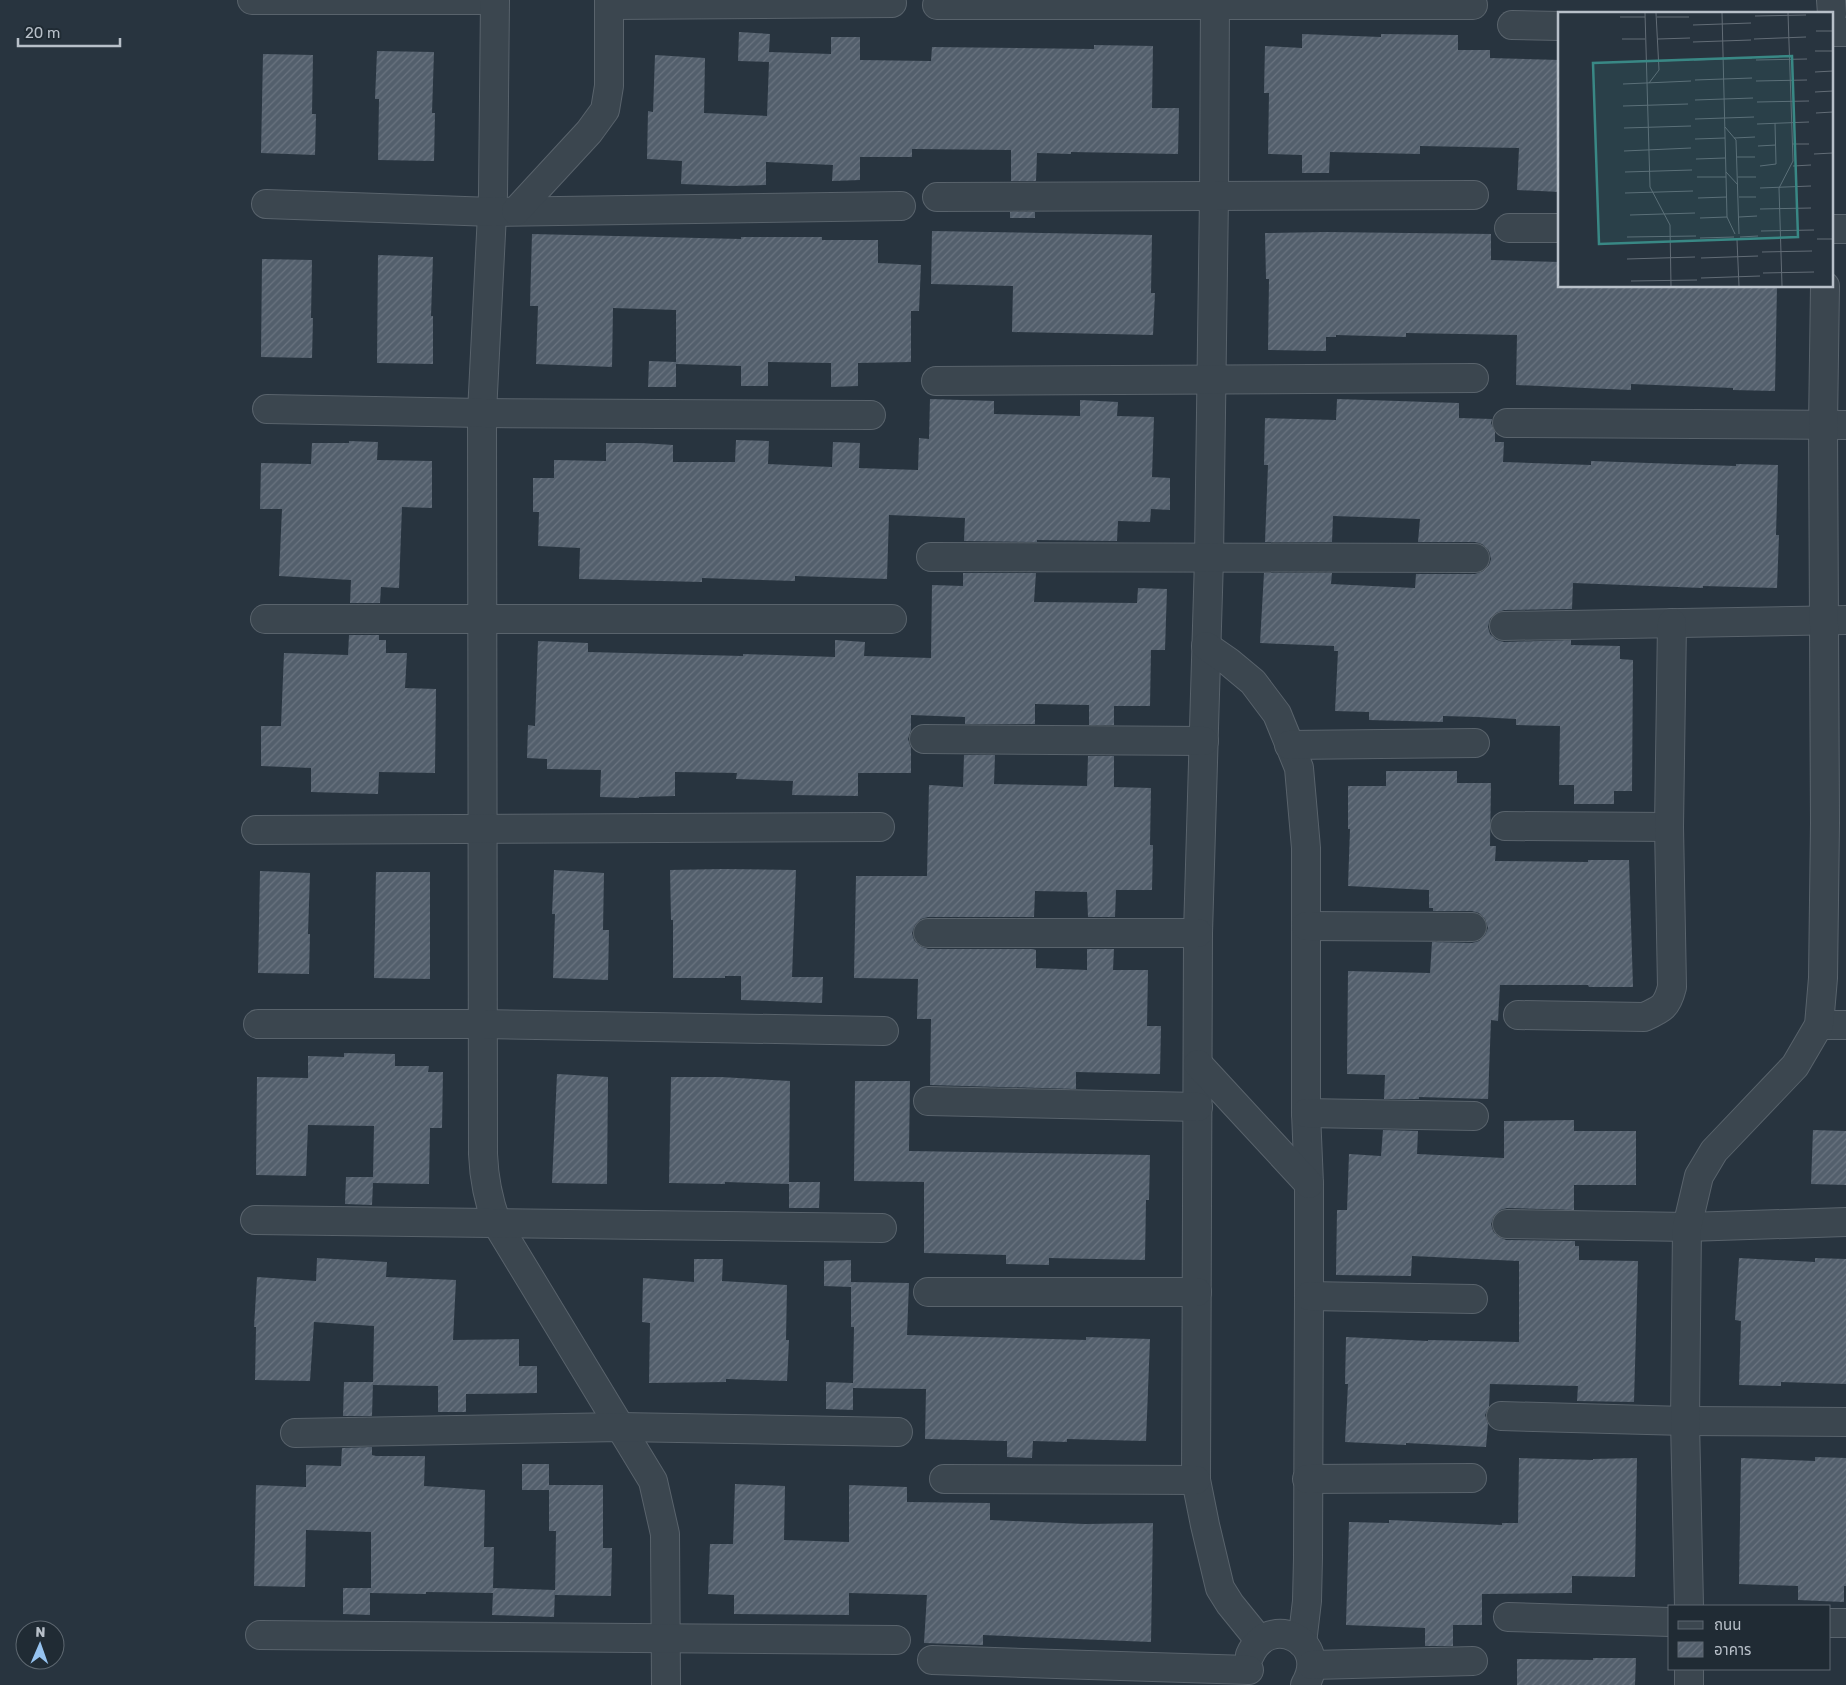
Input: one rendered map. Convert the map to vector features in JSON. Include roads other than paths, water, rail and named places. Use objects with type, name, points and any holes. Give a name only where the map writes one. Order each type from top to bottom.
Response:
[{"type":"street","points":[[252,0],[495,0],[495,119],[504,212],[482,413],[484,1178],[497,1224],[653,1481],[665,1534],[666,1685]]},
{"type":"street","points":[[504,212],[589,132],[605,110],[610,86],[609,3],[892,3]]},
{"type":"street","points":[[937,5],[1215,3],[1474,5]]},
{"type":"street","points":[[1215,3],[1209,558],[1198,934],[1196,1480],[1220,1588],[1230,1604],[1260,1641]]},
{"type":"street","points":[[1512,25],[1558,26]]},
{"type":"street","points":[[937,197],[1474,194]]},
{"type":"street","points":[[266,204],[504,212],[901,206]]},
{"type":"street","points":[[1509,228],[1558,228]]},
{"type":"street","points":[[1689,1605],[1684,1421],[1687,1227],[1699,1176],[1714,1151],[1833,1025],[1823,978],[1835,823],[1835,425],[1825,288]]},
{"type":"street","points":[[936,381],[1474,378]]},
{"type":"street","points":[[268,410],[871,415]]},
{"type":"street","points":[[1507,423],[1835,425]]},
{"type":"street","points":[[931,557],[1475,558]]},
{"type":"street","points":[[265,619],[892,619]]},
{"type":"street","points":[[1504,626],[1835,620]]},
{"type":"street","points":[[1518,1015],[1644,1017],[1660,1010],[1668,1002],[1672,987],[1669,827],[1672,623]]},
{"type":"street","points":[[1206,646],[1253,682],[1277,714],[1299,768],[1306,848],[1306,1113],[1310,1296],[1306,1664]]},
{"type":"street","points":[[924,739],[1204,741]]},
{"type":"street","points":[[1289,745],[1475,743]]},
{"type":"street","points":[[1504,826],[1669,827]]},
{"type":"street","points":[[256,830],[880,827]]},
{"type":"street","points":[[1306,926],[1472,927]]},
{"type":"street","points":[[928,933],[1198,934]]},
{"type":"street","points":[[258,1024],[483,1024],[884,1031]]},
{"type":"street","points":[[1198,1064],[1309,1184]]},
{"type":"street","points":[[928,1101],[1198,1107]]},
{"type":"street","points":[[1306,1113],[1474,1116]]},
{"type":"street","points":[[255,1220],[882,1228]]},
{"type":"street","points":[[1507,1224],[1687,1227],[1846,1222]]},
{"type":"street","points":[[928,1292],[1197,1292]]},
{"type":"street","points":[[1310,1296],[1472,1299]]},
{"type":"street","points":[[1501,1416],[1684,1421],[1846,1422]]},
{"type":"street","points":[[295,1433],[621,1427],[898,1432]]},
{"type":"street","points":[[1307,1479],[1472,1478]]},
{"type":"street","points":[[944,1479],[1196,1480]]},
{"type":"street","points":[[1508,1617],[1668,1622]]},
{"type":"street","points":[[1831,1623],[1846,1623]]},
{"type":"street","points":[[932,1660],[1252,1678],[1250,1654],[1260,1641],[1270,1635],[1282,1633],[1293,1636],[1306,1664]]},
{"type":"street","points":[[260,1635],[896,1640]]},
{"type":"street","points":[[1306,1664],[1473,1661]]},
{"type":"street","points":[[1689,1670],[1689,1685]]}]
